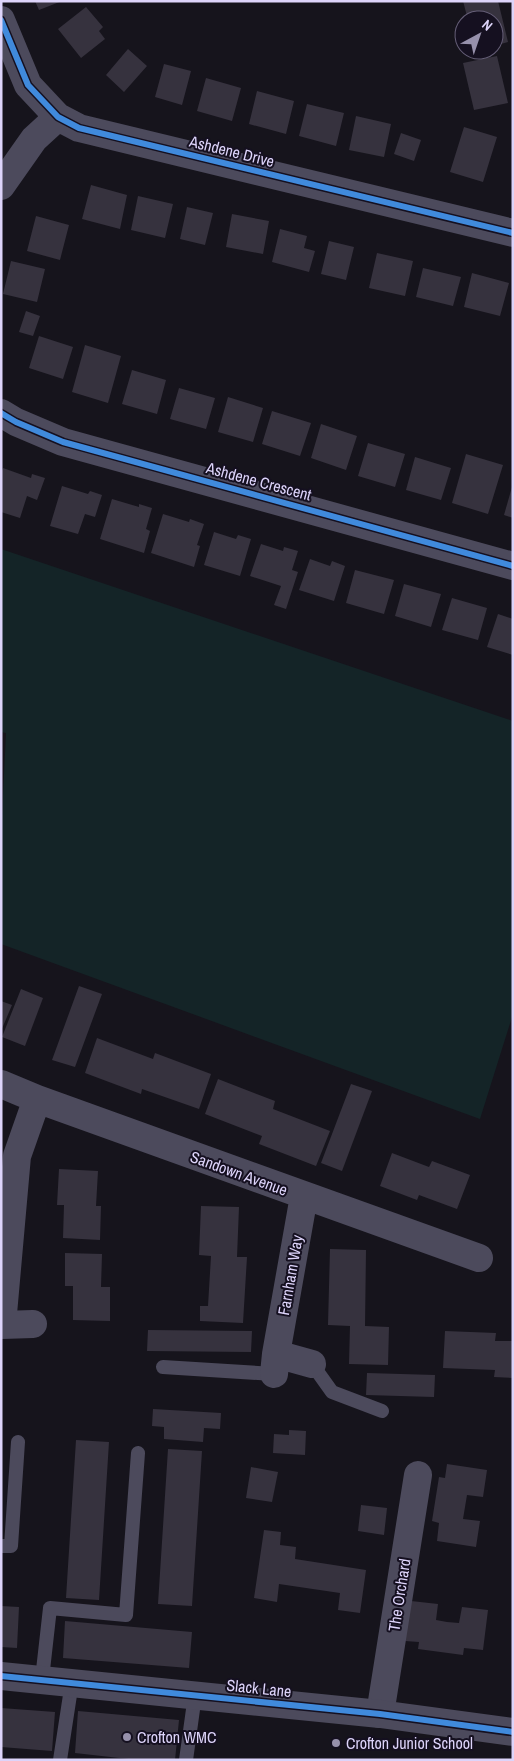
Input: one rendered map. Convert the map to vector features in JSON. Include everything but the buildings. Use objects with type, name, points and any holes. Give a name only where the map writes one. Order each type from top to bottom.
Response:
[{"type":"street","name":"Ashdene Drive","points":[[1,20],[28,85],[58,117],[79,128],[513,233]]},
{"type":"street","points":[[1,186],[34,139],[58,117]]},
{"type":"street","name":"Ashdene Crescent","points":[[1,412],[16,422],[63,442],[513,566]]},
{"type":"street","name":"Sandown Avenue","points":[[1,1084],[37,1099],[479,1258]]},
{"type":"street","points":[[33,1324],[2,1324],[17,1156],[37,1099]]},
{"type":"street","name":"Farnham Way","points":[[275,1364],[304,1196]]},
{"type":"street","points":[[275,1364],[312,1364]]},
{"type":"street","name":"The Orchard","points":[[380,1714],[418,1475]]},
{"type":"street","name":"Slack Lane","points":[[1,1676],[380,1714],[513,1732]]},
{"type":"lane","points":[[163,1366],[275,1364]]},
{"type":"lane","points":[[312,1364],[332,1392],[382,1411]]},
{"type":"lane","points":[[1,1546],[11,1546],[18,1442]]},
{"type":"lane","points":[[42,1679],[50,1608],[126,1615],[138,1452]]},
{"type":"lane","points":[[60,1760],[72,1682]]},
{"type":"lane","points":[[186,1760],[195,1695]]},
{"type":"shaded area","points":[[1,549],[513,721],[513,1014],[480,1119],[1,944],[1,836],[6,733],[1,732]]},
{"type":"cycle path","points":[[1,20],[28,85],[58,117],[79,128],[513,233]]},
{"type":"cycle path","points":[[1,413],[16,422],[63,442],[513,566]]},
{"type":"cycle path","points":[[1,1676],[380,1714],[513,1732]]},
{"type":"place","name":"Crofton WMC","points":[[127,1737]]},
{"type":"place","name":"Crofton Junior School","points":[[336,1743]]}]
